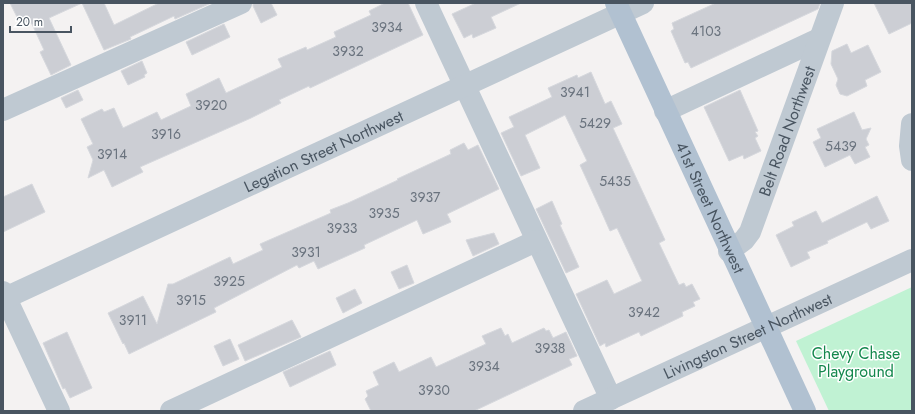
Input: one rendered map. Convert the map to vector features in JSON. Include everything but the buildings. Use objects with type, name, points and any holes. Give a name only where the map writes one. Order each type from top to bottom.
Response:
[{"type":"main road","name":"41st Street Northwest","points":[[619,8],[804,411]]},
{"type":"street","points":[[3,110],[240,3]]},
{"type":"street","points":[[426,3],[466,85],[536,241],[610,399]]},
{"type":"street","name":"Legation Street Northwest","points":[[4,296],[466,85],[619,8],[643,3]]},
{"type":"street","name":"Belt Road Northwest","points":[[729,250],[744,240],[750,232],[832,3]]},
{"type":"street","points":[[665,111],[819,39]]},
{"type":"street","points":[[912,124],[910,146],[912,160]]},
{"type":"street","points":[[171,411],[536,241]]},
{"type":"street","name":"Livingston Street Northwest","points":[[584,411],[912,260]]},
{"type":"street","points":[[4,296],[59,411]]},
{"type":"green space","name":"Chevy Chase Playground","points":[[912,287],[912,411],[829,411],[796,341]]}]
